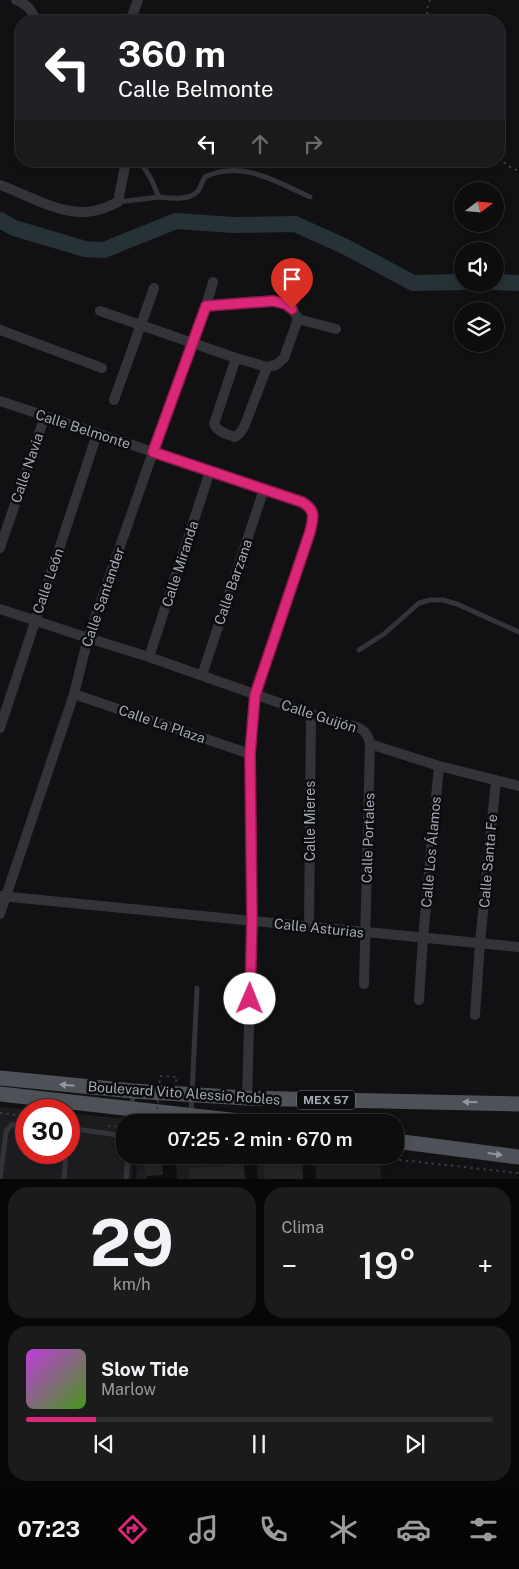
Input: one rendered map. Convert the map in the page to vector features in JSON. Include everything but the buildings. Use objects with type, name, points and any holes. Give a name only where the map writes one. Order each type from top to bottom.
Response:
[{"type":"main road","name":"Boulevard Vito Alessio Robles","points":[[0,1078],[133,1091],[247,1098],[519,1104]]},
{"type":"main road","name":"Boulevard Vito Alessio Robles","points":[[0,1094],[119,1114]]},
{"type":"main road","points":[[404,1142],[519,1157]]},
{"type":"street","points":[[16,0],[30,8],[33,15]]},
{"type":"street","points":[[132,15],[138,0]]},
{"type":"street","points":[[1,188],[59,208],[85,212],[105,208],[118,202],[125,167]]},
{"type":"street","name":"Calle Santander","points":[[0,914],[3,897],[74,694],[88,638],[153,452],[194,343],[213,282]]},
{"type":"street","points":[[114,400],[154,288]]},
{"type":"street","points":[[206,306],[279,302],[286,304],[292,309],[298,319],[336,329]]},
{"type":"street","points":[[100,311],[267,367],[281,361],[288,352],[298,319]]},
{"type":"street","points":[[0,330],[102,368]]},
{"type":"street","points":[[236,358],[214,424],[220,432],[235,437],[242,431],[248,418],[267,367]]},
{"type":"street","name":"Calle Belmonte","points":[[0,401],[302,502],[310,508],[314,517],[255,695],[250,754],[252,920],[247,1098]]},
{"type":"street","name":"Calle Navia","points":[[0,548],[45,416]]},
{"type":"street","name":"Calle León","points":[[0,728],[97,434]]},
{"type":"street","name":"Calle Miranda","points":[[149,657],[210,471]]},
{"type":"street","name":"Calle Barzana","points":[[202,675],[264,489]]},
{"type":"street","name":"Calle Guijón","points":[[0,609],[149,657],[311,714],[345,723],[364,730],[370,744],[439,766],[519,786]]},
{"type":"street","name":"Calle La Plaza","points":[[74,694],[250,754]]},
{"type":"street","name":"Calle Mieres","points":[[309,927],[311,714]]},
{"type":"street","name":"Calle Portales","points":[[364,984],[370,744]]},
{"type":"street","name":"Calle Los Álamos","points":[[419,1000],[439,766]]},
{"type":"street","name":"Calle Santa Fe","points":[[475,1015],[496,780]]},
{"type":"street","name":"Calle Asturias","points":[[3,897],[519,947]]},
{"type":"lane","points":[[144,167],[158,197]]},
{"type":"lane","points":[[118,202],[193,195],[200,188],[205,177],[219,171],[231,169],[242,170],[268,178],[310,197]]},
{"type":"lane","points":[[359,650],[384,634],[419,603],[430,600],[443,600],[457,604],[519,632]]},
{"type":"lane","points":[[190,1114],[197,988]]},
{"type":"lane","points":[[131,1114],[133,1091]]},
{"type":"lane","points":[[0,1179],[6,1132],[11,1125],[15,1124]]},
{"type":"lane","points":[[80,1130],[116,1135]]},
{"type":"lane","points":[[64,1179],[65,1164]]},
{"type":"lane","points":[[126,1179],[127,1164]]},
{"type":"path","points":[[428,15],[430,0]]},
{"type":"path","points":[[505,163],[519,171]]},
{"type":"path","points":[[157,1114],[160,1076],[177,1077]]},
{"type":"path","points":[[0,1114],[15,1115]]},
{"type":"path","points":[[404,1160],[519,1173]]},
{"type":"shaded area","points":[[0,1107],[15,1108],[15,1164],[80,1164],[80,1114],[116,1118],[116,1164],[133,1164],[132,1179],[0,1179]]},
{"type":"shaded area","points":[[137,1164],[380,1164],[381,1179],[136,1179]]},
{"type":"waterway","points":[[0,220],[14,228],[85,249],[104,250],[176,221],[233,225],[295,224],[346,247],[413,283],[454,282]]},
{"type":"waterway","points":[[504,282],[519,283]]},
{"type":"route","points":[[250,999],[252,920],[250,754],[255,695],[314,517],[308,505],[302,502],[153,452],[206,306],[273,301],[286,304],[292,309]]}]
